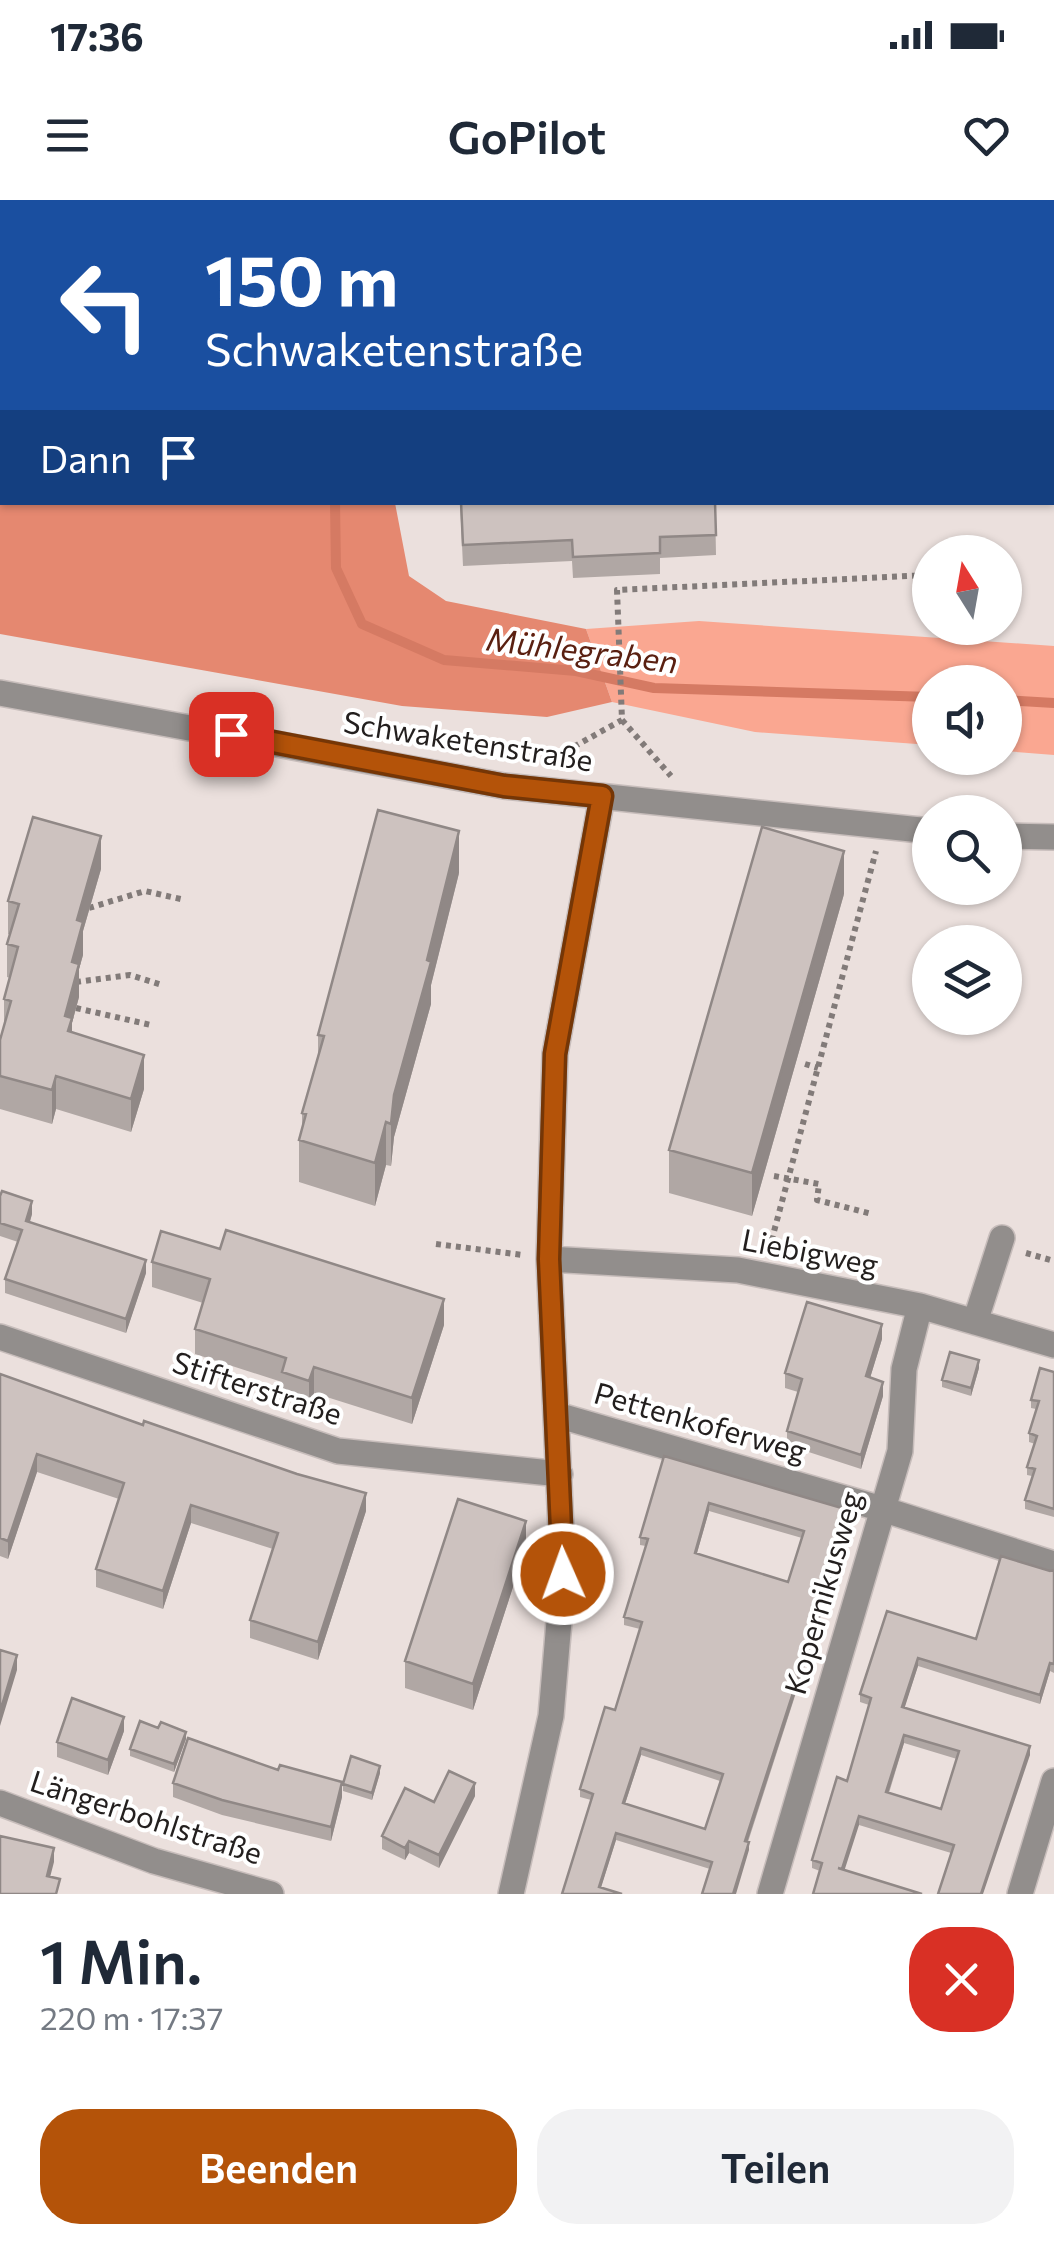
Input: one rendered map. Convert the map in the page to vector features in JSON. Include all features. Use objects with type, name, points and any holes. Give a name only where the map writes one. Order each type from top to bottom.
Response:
[{"type":"street","name":"Schwaketenstraße","points":[[0,693],[504,786],[912,828]]},
{"type":"street","points":[[510,1894],[550,1716],[563,1574],[549,1259],[555,1054],[602,796]]},
{"type":"street","points":[[1022,836],[1054,837]]},
{"type":"street","points":[[974,1322],[1002,1238]]},
{"type":"street","name":"Liebigweg","points":[[549,1259],[762,1276],[920,1306],[1054,1345]]},
{"type":"street","name":"Kopernikusweg","points":[[770,1894],[900,1452],[904,1369],[920,1306]]},
{"type":"street","name":"Stifterstraße","points":[[0,1337],[338,1452],[560,1474]]},
{"type":"street","name":"Pettenkoferweg","points":[[557,1415],[882,1509],[1054,1564]]},
{"type":"street","points":[[1020,1894],[1054,1781]]},
{"type":"street","name":"Längerbohlstraße","points":[[0,1804],[154,1861],[272,1894]]},
{"type":"path","points":[[700,809],[622,720],[617,590],[912,576]]},
{"type":"path","points":[[504,786],[622,720]]},
{"type":"path","points":[[762,1276],[883,826]]},
{"type":"path","points":[[89,908],[145,891],[185,900]]},
{"type":"path","points":[[838,953],[846,956]]},
{"type":"path","points":[[76,982],[130,975],[162,985]]},
{"type":"path","points":[[76,1008],[150,1025]]},
{"type":"path","points":[[805,1064],[818,1068]]},
{"type":"path","points":[[774,1176],[819,1184],[817,1200],[872,1214]]},
{"type":"path","points":[[436,1244],[549,1259]]},
{"type":"shaded area","points":[[0,505],[395,505],[409,576],[446,601],[586,629],[612,702],[547,717],[402,706],[0,634]]},
{"type":"shaded area","points":[[699,621],[912,636],[912,645],[1054,646],[1054,755],[1022,752],[1022,665],[912,665],[912,744],[755,732],[612,702],[586,629]]},
{"type":"building","points":[[461,505],[715,505],[716,535],[660,537],[660,553],[573,557],[572,540],[463,545]]},
{"type":"building","points":[[378,810],[459,831],[427,960],[431,962],[394,1095],[391,1124],[386,1122],[375,1163],[299,1140],[306,1114],[302,1113],[324,1036],[318,1035]]},
{"type":"building","points":[[33,817],[101,836],[77,920],[83,922],[72,962],[79,964],[65,1016],[72,1018],[68,1031],[144,1055],[131,1099],[56,1076],[52,1090],[0,1076],[0,1040],[11,1001],[4,999],[18,947],[7,944],[19,904],[8,901]]},
{"type":"building","points":[[762,827],[844,851],[752,1173],[669,1150]]},
{"type":"building","points":[[2,1191],[32,1201],[26,1221],[146,1260],[126,1319],[5,1279],[22,1230],[0,1223]]},
{"type":"building","points":[[226,1230],[444,1299],[412,1398],[314,1367],[309,1381],[282,1372],[286,1358],[195,1329],[210,1279],[152,1262],[161,1231],[220,1249]]},
{"type":"building","points":[[807,1302],[882,1324],[866,1376],[883,1382],[861,1455],[787,1431],[802,1379],[785,1373]]},
{"type":"building","points":[[950,1352],[979,1360],[971,1388],[942,1380]]},
{"type":"building","points":[[1040,1368],[1054,1372],[1054,1509],[1025,1500],[1035,1469],[1027,1467],[1037,1436],[1029,1433],[1039,1401],[1031,1400]]},
{"type":"building","points":[[0,1374],[143,1425],[144,1421],[297,1474],[366,1493],[318,1642],[250,1620],[278,1533],[191,1505],[163,1591],[96,1569],[124,1483],[37,1454],[8,1541],[0,1538]]},
{"type":"building","points":[[664,1456],[852,1511],[745,1841],[749,1842],[733,1894],[702,1894],[712,1862],[616,1833],[599,1887],[622,1894],[562,1894],[593,1794],[580,1789],[605,1707],[615,1710],[642,1622],[624,1617],[648,1539],[640,1537]],"holes":[[[709,1503],[804,1531],[788,1582],[695,1553]],[[641,1748],[723,1774],[705,1829],[623,1803]]]},
{"type":"building","points":[[458,1499],[526,1521],[473,1684],[405,1661]]},
{"type":"building","points":[[1001,1556],[1054,1570],[1054,1664],[1050,1663],[1040,1695],[918,1658],[902,1707],[1030,1746],[981,1894],[938,1894],[954,1845],[859,1816],[842,1869],[838,1868],[922,1894],[813,1894],[822,1863],[812,1860],[837,1777],[847,1781],[871,1698],[860,1694],[887,1611],[976,1639]],"holes":[[[904,1735],[959,1751],[941,1809],[886,1792]]]},
{"type":"building","points":[[0,1650],[17,1655],[0,1712]]},
{"type":"building","points":[[72,1698],[124,1717],[108,1760],[57,1742]]},
{"type":"building","points":[[140,1721],[158,1728],[161,1722],[186,1732],[174,1764],[130,1749]]},
{"type":"building","points":[[188,1738],[278,1770],[280,1765],[342,1782],[331,1827],[222,1800],[173,1783]]},
{"type":"building","points":[[351,1756],[380,1766],[372,1793],[343,1784]]},
{"type":"building","points":[[449,1771],[475,1783],[439,1855],[409,1841],[405,1848],[382,1836],[405,1788],[434,1802]]},
{"type":"building","points":[[0,1836],[54,1848],[47,1876],[60,1879],[56,1894],[0,1894]]},
{"type":"waterway","name":"Mühlegraben","points":[[335,505],[336,568],[362,624],[444,660],[576,671],[654,688],[912,696]]},
{"type":"waterway","name":"Mühlegraben","points":[[1022,701],[1054,703]]},
{"type":"route","points":[[231,734],[504,786],[602,796],[555,1054],[549,1259],[563,1574]]}]
